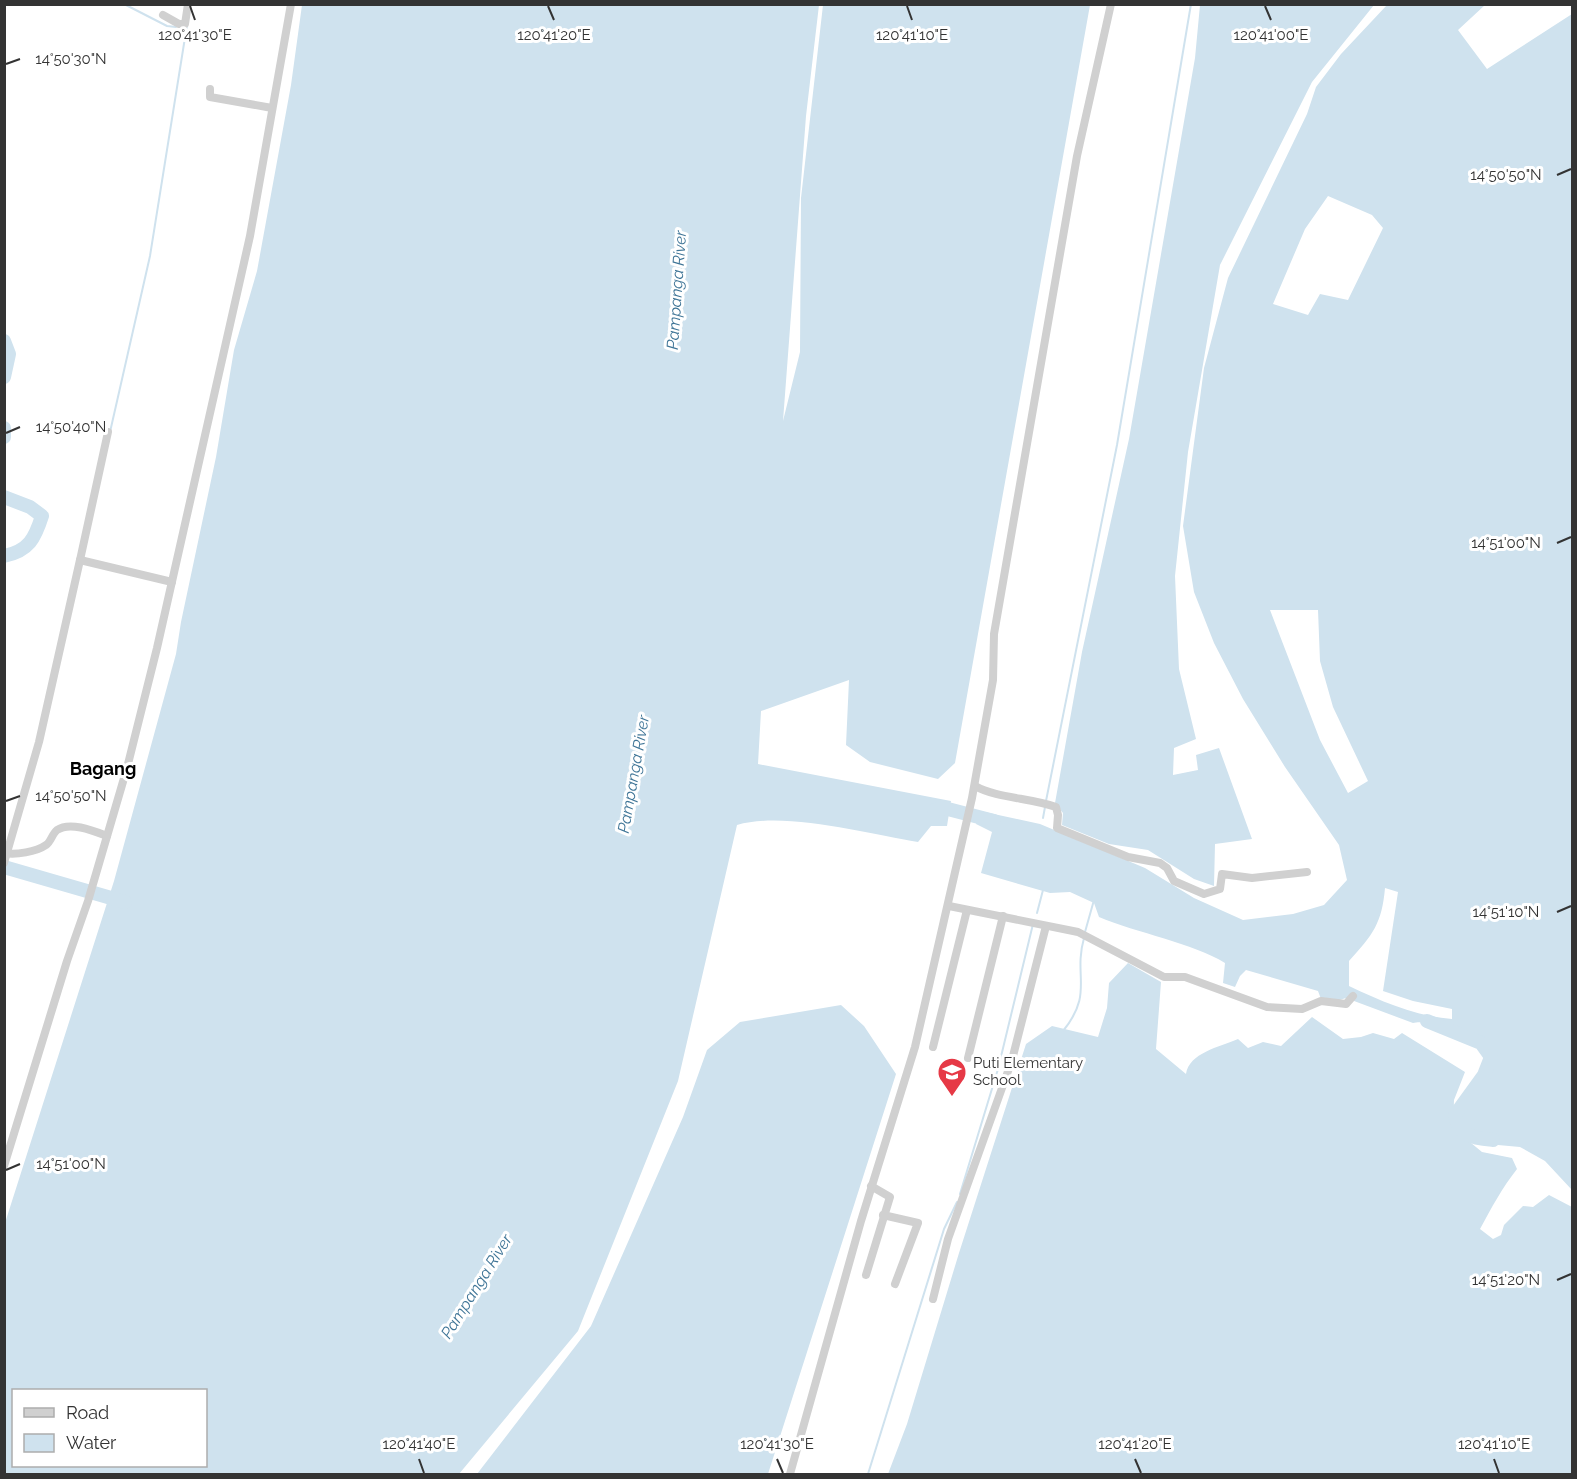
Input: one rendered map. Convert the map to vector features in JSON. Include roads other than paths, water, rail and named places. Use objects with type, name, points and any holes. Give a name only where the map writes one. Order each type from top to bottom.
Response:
[{"type":"street","points":[[163,15],[179,24],[185,24],[188,4]]},
{"type":"street","points":[[4,1166],[61,979],[88,902],[130,757],[231,328],[291,4]]},
{"type":"street","points":[[790,1474],[871,1186],[915,1047],[949,906],[960,844],[975,786],[993,680],[994,634],[1060,254],[1092,80],[1111,4]]},
{"type":"street","points":[[210,89],[210,98],[272,108]]},
{"type":"street","points":[[4,863],[39,742],[84,560],[108,432]]},
{"type":"street","points":[[84,560],[172,582]]},
{"type":"street","points":[[975,786],[983,791],[1056,807],[1057,828],[1128,857],[1160,864],[1167,868],[1174,881],[1204,894],[1220,889],[1222,873],[1252,878],[1307,872]]},
{"type":"street","points":[[7,853],[19,854],[44,846],[56,831],[64,828],[88,829],[107,836]]},
{"type":"street","points":[[949,906],[1078,932],[1164,977],[1185,977],[1267,1007],[1302,1009],[1316,1001],[1346,1004],[1351,999]]},
{"type":"street","points":[[933,1047],[967,910]]},
{"type":"street","points":[[968,1058],[1003,916]]},
{"type":"street","points":[[933,1299],[948,1239],[1012,1060],[1046,926]]},
{"type":"street","points":[[866,1275],[890,1197],[871,1186]]},
{"type":"street","points":[[883,1215],[918,1223],[895,1284]]},
{"type":"water","name":"Pampanga River","points":[[302,5],[819,5],[806,116],[783,421],[800,352],[801,198],[823,5],[1090,5],[955,763],[938,779],[870,762],[846,745],[849,680],[761,711],[758,764],[951,801],[947,826],[931,826],[918,842],[802,822],[756,821],[737,825],[678,1081],[578,1331],[459,1474],[5,1474],[5,1223],[114,881],[176,654],[216,457],[234,350],[257,271],[291,85]]},
{"type":"water","points":[[1200,5],[1374,5],[1312,82],[1220,265],[1188,452],[1175,576],[1179,669],[1196,739],[1174,748],[1173,775],[1198,770],[1196,755],[1219,748],[1252,839],[1215,844],[1214,886],[1194,879],[1148,850],[1109,844],[1062,825],[1063,813],[1055,803],[1082,652],[1129,439],[1195,58]]},
{"type":"water","points":[[1387,5],[1485,5],[1458,30],[1487,69],[1572,14],[1572,1190],[1545,1161],[1520,1147],[1487,1144],[1462,1132],[1456,1113],[1482,1080],[1495,1058],[1488,1045],[1479,1038],[1439,1025],[1413,1023],[1346,998],[1333,1002],[1321,999],[1318,991],[1246,970],[1235,987],[1223,983],[1225,963],[1181,944],[1099,917],[1094,903],[1070,892],[1050,893],[981,873],[992,832],[976,824],[980,811],[1040,824],[1145,868],[1194,898],[1243,920],[1293,914],[1324,905],[1347,880],[1339,845],[1285,767],[1243,699],[1214,643],[1194,592],[1183,526],[1204,368],[1228,278],[1307,114],[1316,87],[1341,54]],"holes":[[[1328,196],[1372,215],[1383,228],[1348,300],[1320,294],[1308,315],[1273,304],[1305,229]],[[1270,610],[1318,610],[1320,661],[1333,707],[1368,781],[1348,793],[1320,740]],[[1385,888],[1398,892],[1383,991],[1413,1001],[1452,1009],[1452,1019],[1387,1003],[1349,986],[1349,961],[1375,928],[1384,900]]]},
{"type":"water","points":[[1128,963],[1161,982],[1156,1049],[1186,1074],[1188,1067],[1199,1056],[1238,1039],[1248,1048],[1263,1042],[1281,1046],[1312,1017],[1343,1039],[1373,1033],[1394,1039],[1402,1033],[1465,1072],[1454,1100],[1453,1128],[1482,1152],[1512,1158],[1517,1169],[1480,1229],[1493,1239],[1501,1235],[1504,1225],[1523,1206],[1533,1207],[1549,1195],[1572,1207],[1572,1474],[888,1474],[907,1424],[1026,1044],[1052,1026],[1098,1037],[1107,1008],[1109,983]]},
{"type":"water","points":[[841,1005],[864,1026],[896,1074],[768,1474],[477,1474],[591,1326],[683,1117],[707,1050],[740,1022]]},
{"type":"waterway","points":[[124,4],[167,26],[176,27]]},
{"type":"waterway","points":[[1046,801],[1117,445],[1191,4]]},
{"type":"waterway","points":[[110,432],[150,256],[187,25]]},
{"type":"waterway","points":[[4,341],[9,354],[4,377]]},
{"type":"waterway","points":[[4,428],[4,437]]},
{"type":"waterway","points":[[4,497],[30,507],[42,516],[30,542],[20,551],[4,556]]},
{"type":"waterway","points":[[1043,818],[1045,807]]},
{"type":"waterway","points":[[934,810],[944,808],[994,821]]},
{"type":"waterway","points":[[4,875],[8,864]]},
{"type":"waterway","points":[[4,867],[125,902]]},
{"type":"waterway","points":[[1037,913],[1043,890]]},
{"type":"waterway","points":[[1085,932],[1094,900]]},
{"type":"waterway","points":[[960,1194],[998,1069],[1033,924]]},
{"type":"waterway","points":[[1063,1031],[1078,1006],[1084,938]]},
{"type":"waterway","points":[[1427,1021],[1481,1043],[1491,1057],[1484,1075],[1455,1115],[1460,1128],[1468,1135],[1493,1140]]},
{"type":"waterway","points":[[868,1474],[944,1229],[957,1202]]},
{"type":"place","name":"Puti Elementary School","points":[[952,1098]]},
{"type":"district","name":"Bagang","points":[[103,769]]}]
